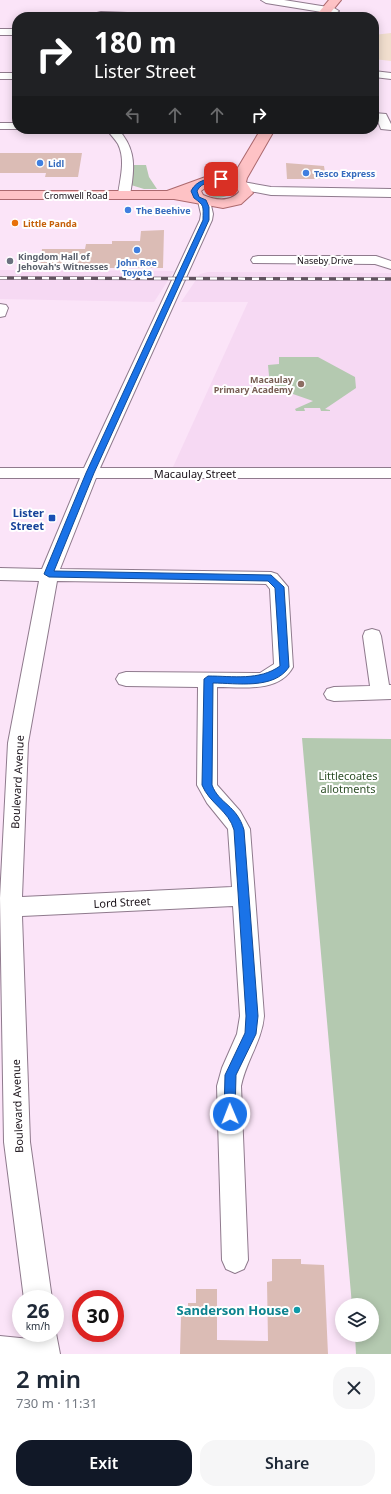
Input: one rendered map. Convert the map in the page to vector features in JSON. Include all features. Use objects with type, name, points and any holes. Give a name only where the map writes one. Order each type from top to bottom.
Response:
[{"type":"main road","points":[[239,192],[240,175],[266,134]]},
{"type":"main road","points":[[199,195],[211,179],[244,168]]},
{"type":"main road","points":[[211,179],[231,180],[239,192]]},
{"type":"main road","name":"Cromwell Road","points":[[0,195],[199,195],[216,204],[239,192]]},
{"type":"street","points":[[266,0],[330,9]]},
{"type":"street","points":[[101,12],[102,2]]},
{"type":"street","points":[[0,32],[12,32]]},
{"type":"street","points":[[379,75],[391,76]]},
{"type":"street","points":[[0,76],[12,76]]},
{"type":"street","points":[[379,116],[382,116],[385,127],[391,127]]},
{"type":"street","points":[[0,126],[12,126]]},
{"type":"street","points":[[117,134],[125,143],[127,150],[124,195]]},
{"type":"street","points":[[239,192],[272,191],[391,193]]},
{"type":"street","name":"Boulevard Avenue","points":[[203,227],[214,214],[239,192]]},
{"type":"street","name":"Boulevard Avenue","points":[[37,1290],[17,1142],[6,908],[18,743],[49,574],[90,473],[203,227],[207,214],[199,195]]},
{"type":"street","name":"Naseby Drive","points":[[258,260],[376,260],[391,265]]},
{"type":"street","name":"Macaulay Street","points":[[0,473],[391,473]]},
{"type":"street","points":[[0,574],[271,578],[279,587],[284,667],[274,675],[262,680],[126,679]]},
{"type":"street","points":[[334,694],[386,692],[372,636]]},
{"type":"street","points":[[208,679],[207,785],[210,793],[230,812],[237,821],[245,896],[252,1023],[250,1034],[234,1063],[230,1075],[229,1086],[235,1260]]},
{"type":"street","name":"Lord Street","points":[[6,908],[245,896]]},
{"type":"street","points":[[44,1342],[46,1354]]},
{"type":"street","points":[[0,1350],[38,1354]]},
{"type":"shaded area","points":[[391,33],[391,61],[379,60],[379,34]]},
{"type":"shaded area","points":[[0,270],[174,271],[154,302],[0,299]]},
{"type":"shaded area","name":"Macaulay Primary Academy","points":[[208,272],[391,273],[391,467],[173,467],[248,302],[181,302],[200,274]]},
{"type":"green space","points":[[133,165],[146,165],[149,177],[157,189],[144,189],[131,185]]},
{"type":"green space","points":[[217,186],[228,188],[230,194],[218,198],[207,194],[210,188]]},
{"type":"green space","points":[[279,357],[318,357],[355,377],[356,388],[325,409],[330,411],[321,411],[320,408],[304,408],[305,411],[296,411],[295,409],[313,401],[270,386],[268,365],[279,364]]},
{"type":"green space","name":"Littlecoates allotments","points":[[302,738],[391,739],[391,1354],[356,1354],[355,1342],[379,1342],[379,1298],[351,1298]]},
{"type":"building","name":"Lidl","points":[[0,153],[82,153],[78,177],[45,177],[46,173],[0,173]]},
{"type":"building","name":"Tesco Express","points":[[286,163],[324,166],[326,179],[287,179]]},
{"type":"building","points":[[164,230],[163,268],[40,268],[42,249],[85,249],[86,244],[112,244],[112,241],[140,241],[141,231]]},
{"type":"building","name":"Sanderson House","points":[[272,1259],[301,1259],[301,1264],[324,1265],[328,1354],[180,1354],[181,1316],[188,1316],[188,1303],[196,1303],[196,1289],[217,1289],[217,1340],[268,1341],[267,1282],[272,1281]]},
{"type":"railway","points":[[0,278],[391,279]]},
{"type":"place","name":"Lidl","points":[[40,163]]},
{"type":"place","name":"Tesco Express","points":[[306,173]]},
{"type":"place","name":"The Beehive","points":[[128,210]]},
{"type":"place","name":"Little Panda","points":[[15,223]]},
{"type":"place","name":"John Roe Toyota","points":[[137,250]]},
{"type":"place","name":"Kingdom Hall of Jehovah's Witnesses","points":[[10,261]]},
{"type":"place","name":"Macaulay Primary Academy","points":[[301,384]]},
{"type":"place","name":"Lister Street","points":[[52,518]]},
{"type":"place","name":"Sanderson House","points":[[297,1310]]},
{"type":"route","points":[[221,179],[211,179],[202,182],[194,191],[197,198],[204,201],[207,214],[206,220],[90,473],[49,574],[271,578],[279,587],[285,656],[284,667],[274,675],[262,680],[208,679],[207,785],[210,793],[216,800],[224,805],[237,821],[239,830],[244,881],[252,1016],[250,1034],[241,1054],[234,1063],[230,1075],[230,1114]]}]
